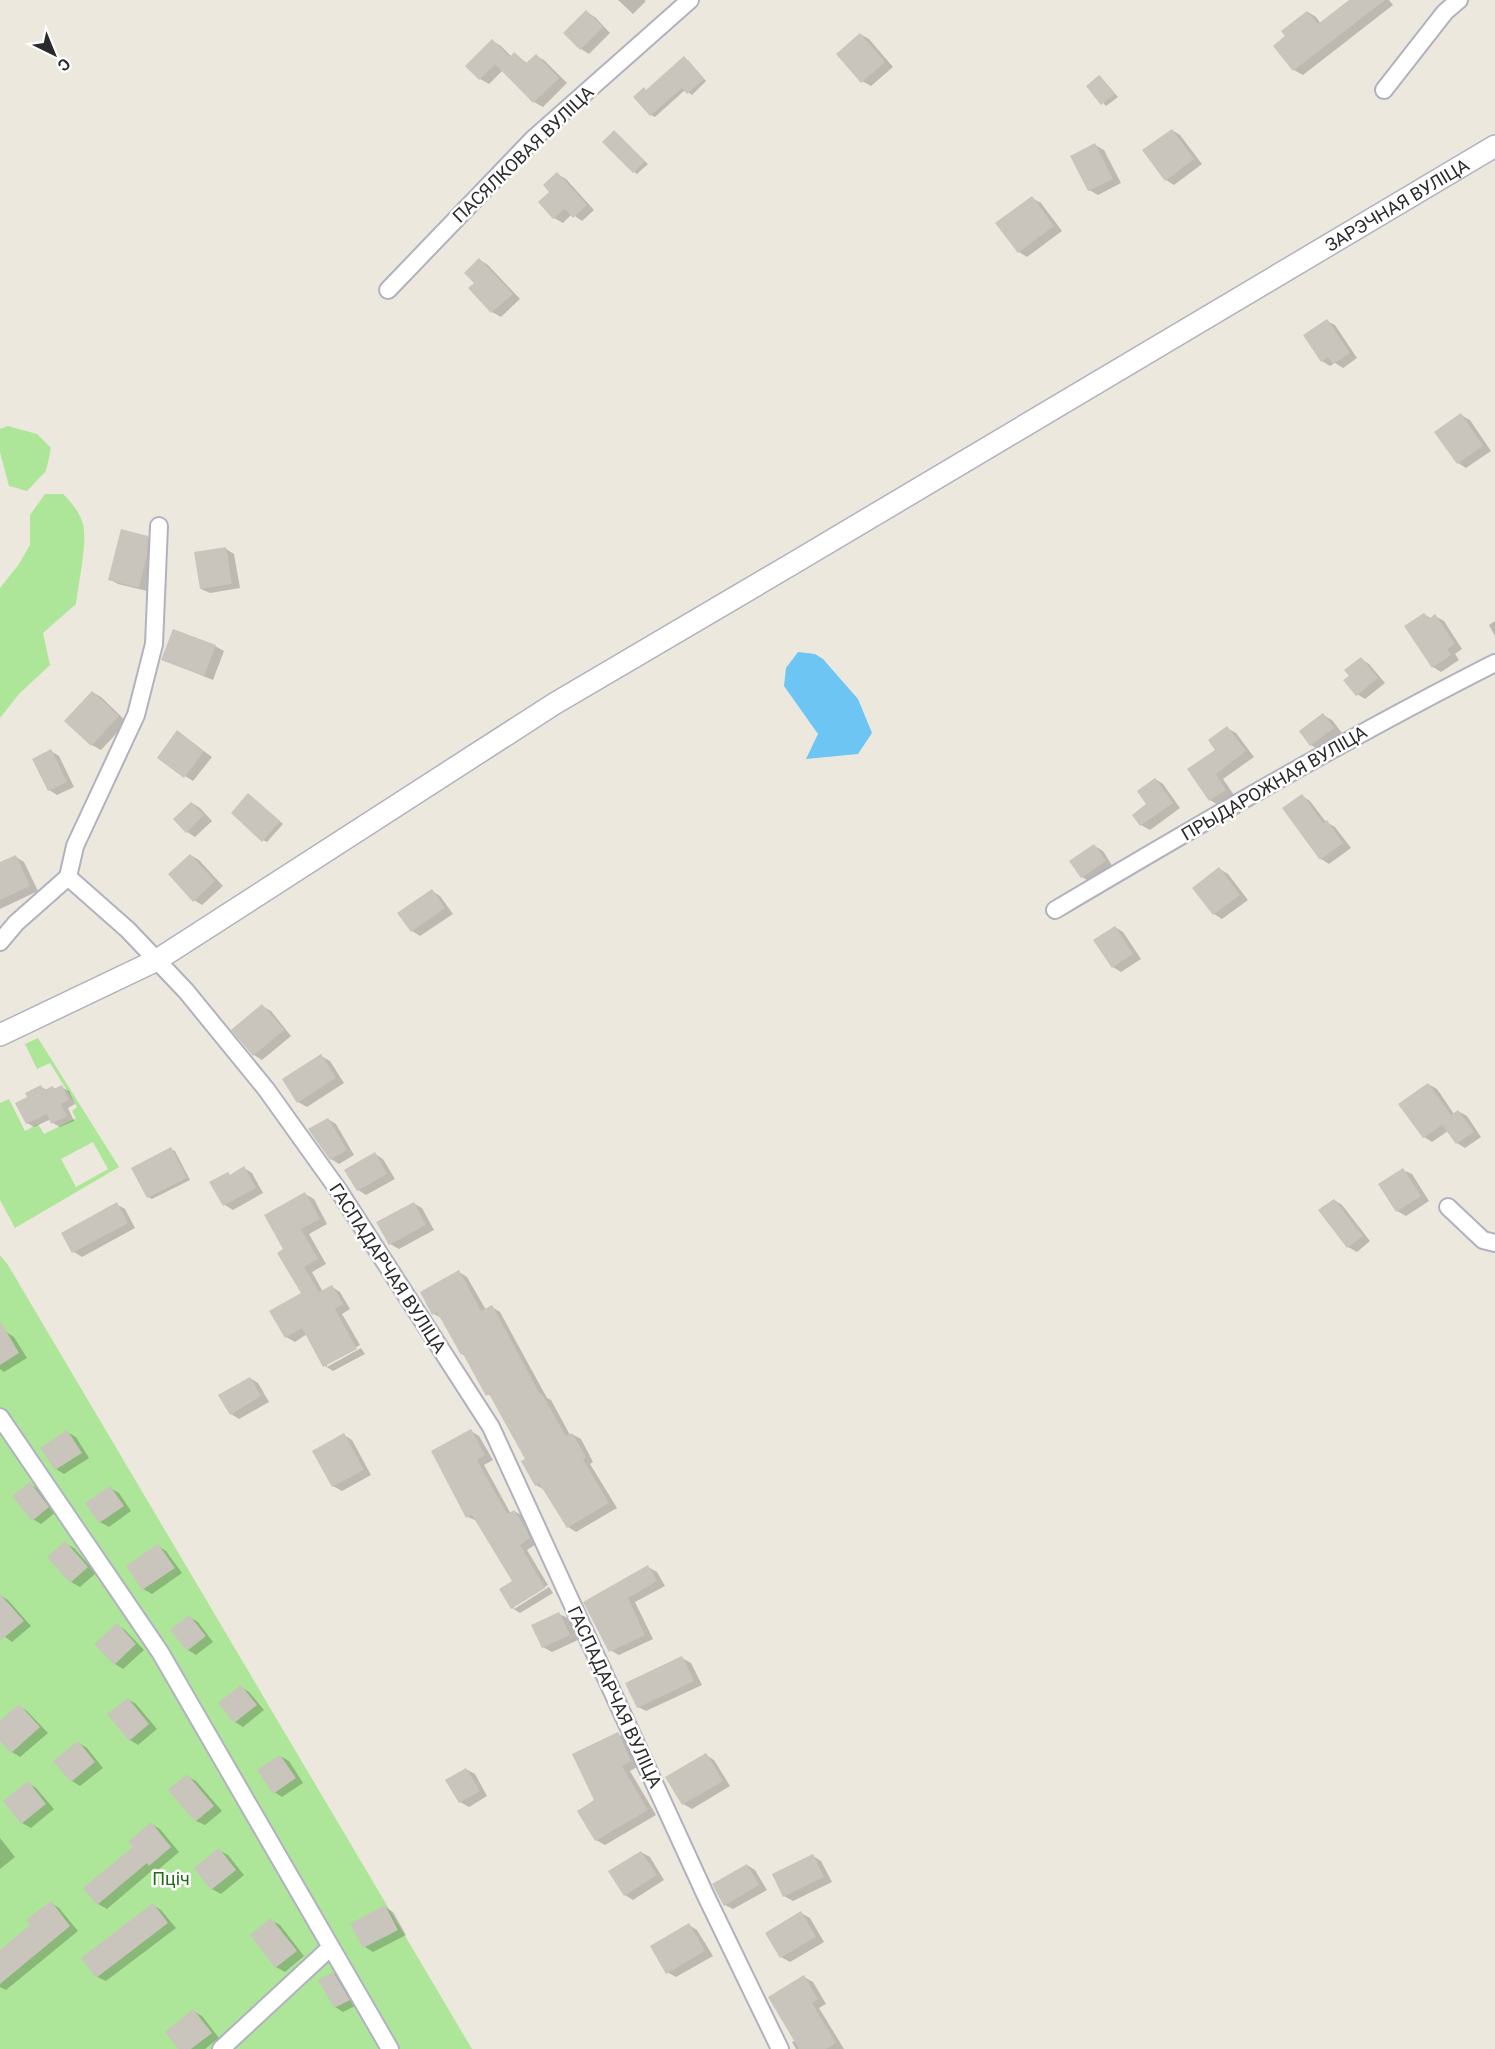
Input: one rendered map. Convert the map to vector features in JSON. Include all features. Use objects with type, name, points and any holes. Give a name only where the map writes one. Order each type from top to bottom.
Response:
[{"type":"street","name":"ПАСЯЛКОВАЯ ВУЛІЦА","points":[[388,290],[533,140],[690,0]]},
{"type":"street","points":[[1384,90],[1445,12],[1459,0]]},
{"type":"street","name":"ЗАРЭЧНАЯ ВУЛІЦА","points":[[0,1035],[157,960],[554,704],[1495,146]]},
{"type":"street","points":[[0,942],[16,923],[68,877],[75,846],[136,715],[154,644],[159,526]]},
{"type":"street","name":"ПРЫДАРОЖНАЯ ВУЛІЦА","points":[[1055,910],[1255,792],[1425,698],[1495,663]]},
{"type":"street","name":"ГАСПАДАРЧАЯ ВУЛІЦА","points":[[68,877],[128,930],[186,991],[266,1089],[326,1173],[491,1427],[705,1894],[780,2049]]},
{"type":"street","points":[[1448,1207],[1483,1240],[1495,1244]]},
{"type":"street","points":[[0,1417],[160,1652],[390,2049]]},
{"type":"street","points":[[221,2049],[331,1947]]},
{"type":"green space","points":[[8,426],[37,434],[51,448],[46,471],[27,491],[9,486],[0,452],[0,429]]},
{"type":"green space","points":[[45,494],[63,494],[74,506],[84,528],[84,549],[76,604],[43,633],[50,665],[19,694],[0,718],[0,588],[19,564],[30,545],[30,515]]},
{"type":"green space","points":[[38,1038],[119,1167],[15,1228],[0,1200],[0,1103],[9,1099],[25,1131],[38,1124],[44,1134],[76,1118],[72,1111],[77,1107],[50,1063],[37,1069],[25,1044]],"holes":[[[93,1142],[108,1169],[76,1187],[61,1159]]]},
{"type":"green space","name":"Пціч","points":[[0,1255],[8,1265],[472,2049],[0,2049]]},
{"type":"water","points":[[798,652],[815,654],[823,659],[858,699],[872,733],[858,754],[806,759],[818,734],[784,686],[786,668]]},
{"type":"building","points":[[1349,0],[1385,0],[1293,71],[1273,46],[1285,36],[1281,31],[1307,11],[1318,24]]},
{"type":"building","points":[[586,10],[603,27],[580,50],[563,33]]},
{"type":"building","points":[[860,33],[885,62],[861,83],[836,54]]},
{"type":"building","points":[[492,39],[510,57],[514,52],[526,63],[536,54],[559,78],[533,103],[495,64],[479,80],[465,66]]},
{"type":"building","points":[[684,56],[704,79],[687,94],[682,88],[650,116],[633,97],[644,87],[646,90]]},
{"type":"building","points":[[1099,75],[1115,94],[1101,105],[1086,86]]},
{"type":"building","points":[[1172,129],[1194,159],[1165,181],[1142,150]]},
{"type":"building","points":[[614,130],[645,161],[633,173],[602,142]]},
{"type":"building","points":[[1095,143],[1113,179],[1088,191],[1070,156]]},
{"type":"building","points":[[557,172],[587,205],[573,218],[565,209],[553,219],[538,202],[549,192],[543,185]]},
{"type":"building","points":[[1032,196],[1054,226],[1018,253],[995,223]]},
{"type":"building","points":[[479,258],[513,294],[491,313],[468,288],[474,283],[464,273]]},
{"type":"building","points":[[1327,319],[1350,353],[1333,364],[1328,357],[1321,362],[1303,335]]},
{"type":"building","points":[[1461,413],[1483,446],[1457,464],[1434,432]]},
{"type":"building","points":[[121,529],[148,536],[147,555],[139,588],[108,580]]},
{"type":"building","points":[[226,547],[232,584],[200,589],[194,552]]},
{"type":"building","points":[[1424,613],[1429,619],[1435,614],[1455,644],[1447,649],[1451,655],[1432,668],[1404,626]]},
{"type":"building","points":[[173,629],[216,645],[204,676],[161,660]]},
{"type":"building","points":[[1361,657],[1378,678],[1356,696],[1343,680],[1349,676],[1344,670]]},
{"type":"building","points":[[92,691],[119,716],[91,746],[64,721]]},
{"type":"building","points":[[1323,713],[1334,728],[1310,746],[1299,731]]},
{"type":"building","points":[[1227,726],[1246,751],[1216,774],[1226,790],[1209,801],[1187,769],[1215,750],[1208,740]]},
{"type":"building","points":[[177,730],[204,751],[184,778],[157,758]]},
{"type":"building","points":[[51,749],[67,782],[48,791],[32,759]]},
{"type":"building","points":[[1155,778],[1173,803],[1140,826],[1132,815],[1146,804],[1137,791]]},
{"type":"building","points":[[248,793],[280,821],[262,842],[231,813]]},
{"type":"building","points":[[1302,794],[1323,823],[1327,820],[1343,843],[1320,860],[1282,808]]},
{"type":"building","points":[[191,802],[204,815],[186,833],[173,819]]},
{"type":"building","points":[[1094,844],[1106,861],[1081,878],[1069,861]]},
{"type":"building","points":[[190,854],[215,881],[193,902],[168,874]]},
{"type":"building","points":[[16,855],[30,886],[0,900],[0,862]]},
{"type":"building","points":[[1219,867],[1240,895],[1213,915],[1192,888]]},
{"type":"building","points":[[432,889],[445,908],[411,932],[397,913]]},
{"type":"building","points":[[1115,926],[1133,954],[1112,968],[1093,940]]},
{"type":"building","points":[[262,1004],[284,1030],[253,1056],[231,1030]]},
{"type":"building","points":[[321,1054],[336,1078],[297,1103],[282,1079]]},
{"type":"building","points":[[1428,1083],[1451,1115],[1458,1110],[1474,1132],[1456,1144],[1442,1125],[1423,1138],[1398,1104]]},
{"type":"building","points":[[41,1085],[44,1090],[62,1085],[69,1100],[61,1104],[67,1116],[51,1124],[47,1114],[26,1124],[15,1103],[27,1097],[25,1093]]},
{"type":"building","points":[[328,1118],[347,1150],[330,1160],[308,1129]]},
{"type":"building","points":[[171,1147],[187,1178],[147,1198],[131,1168]]},
{"type":"building","points":[[375,1152],[387,1174],[357,1191],[344,1170]]},
{"type":"building","points":[[244,1166],[256,1188],[223,1206],[209,1182],[228,1172],[230,1175]]},
{"type":"building","points":[[1403,1168],[1421,1196],[1396,1212],[1378,1184]]},
{"type":"building","points":[[305,1192],[320,1219],[301,1229],[318,1259],[304,1267],[319,1292],[332,1285],[343,1304],[335,1309],[357,1349],[323,1367],[302,1328],[285,1338],[269,1311],[301,1293],[277,1253],[283,1249],[264,1215]]},
{"type":"building","points":[[1334,1199],[1363,1236],[1347,1248],[1318,1210]]},
{"type":"building","points":[[117,1202],[128,1223],[72,1253],[61,1233]]},
{"type":"building","points":[[414,1202],[426,1225],[389,1245],[376,1222]]},
{"type":"building","points":[[459,1270],[481,1311],[492,1305],[540,1394],[566,1436],[572,1433],[586,1457],[583,1459],[609,1503],[567,1528],[539,1483],[535,1486],[521,1461],[525,1459],[489,1394],[486,1396],[437,1312],[432,1315],[420,1292]]},
{"type":"building","points":[[0,1321],[19,1353],[0,1365]]},
{"type":"building","points":[[250,1377],[261,1396],[230,1415],[218,1395]]},
{"type":"building","points":[[471,1429],[485,1455],[477,1460],[507,1514],[514,1510],[527,1531],[530,1538],[520,1545],[545,1588],[511,1609],[499,1589],[512,1581],[472,1515],[466,1518],[431,1451]]},
{"type":"building","points":[[67,1430],[82,1453],[55,1470],[40,1448]]},
{"type":"building","points":[[344,1433],[364,1470],[332,1487],[312,1451]]},
{"type":"building","points":[[30,1482],[49,1507],[32,1521],[12,1496]]},
{"type":"building","points":[[110,1486],[124,1506],[99,1523],[85,1503]]},
{"type":"building","points":[[65,1541],[88,1567],[70,1583],[47,1557]]},
{"type":"building","points":[[158,1544],[175,1568],[142,1590],[126,1566]]},
{"type":"building","points":[[648,1565],[657,1581],[628,1598],[645,1635],[609,1652],[583,1602]]},
{"type":"building","points":[[0,1594],[24,1621],[0,1641]]},
{"type":"building","points":[[559,1612],[570,1635],[542,1648],[531,1625]]},
{"type":"building","points":[[189,1615],[206,1636],[187,1651],[170,1630]]},
{"type":"building","points":[[117,1623],[136,1644],[114,1665],[94,1644]]},
{"type":"building","points":[[682,1656],[694,1681],[637,1708],[625,1683]]},
{"type":"building","points":[[241,1685],[257,1705],[234,1723],[218,1703]]},
{"type":"building","points":[[128,1698],[149,1724],[129,1741],[107,1714]]},
{"type":"building","points":[[19,1704],[40,1727],[11,1753],[0,1741],[0,1721]]},
{"type":"building","points":[[618,1732],[631,1761],[622,1766],[648,1810],[595,1841],[577,1811],[594,1800],[572,1754]]},
{"type":"building","points":[[78,1741],[95,1762],[71,1782],[53,1761]]},
{"type":"building","points":[[706,1753],[723,1781],[682,1805],[665,1777]]},
{"type":"building","points":[[280,1755],[296,1778],[273,1794],[257,1770]]},
{"type":"building","points":[[466,1768],[480,1791],[459,1803],[445,1780]]},
{"type":"building","points":[[187,1774],[214,1806],[195,1822],[168,1790]]},
{"type":"building","points":[[28,1781],[46,1804],[21,1824],[3,1801]]},
{"type":"building","points":[[151,1822],[171,1847],[149,1866],[147,1863],[97,1905],[83,1888],[133,1847],[128,1842]]},
{"type":"building","points":[[219,1848],[236,1870],[211,1890],[194,1868]]},
{"type":"building","points":[[641,1851],[657,1875],[624,1896],[608,1871]]},
{"type":"building","points":[[813,1854],[824,1877],[783,1897],[772,1874]]},
{"type":"building","points":[[747,1864],[759,1885],[724,1906],[712,1884]]},
{"type":"building","points":[[51,1901],[70,1926],[0,1984],[0,1950],[30,1925],[26,1920]]},
{"type":"building","points":[[153,1903],[168,1923],[96,1978],[81,1958]]},
{"type":"building","points":[[385,1905],[398,1930],[363,1948],[350,1924]]},
{"type":"building","points":[[801,1911],[816,1937],[780,1958],[765,1933]]},
{"type":"building","points":[[271,1918],[297,1951],[275,1968],[250,1935]]},
{"type":"building","points":[[689,1923],[705,1951],[666,1974],[650,1946]]},
{"type":"building","points":[[333,1972],[350,2000],[334,2008],[318,1980]]},
{"type":"building","points":[[804,1975],[818,1999],[812,2003],[836,2043],[826,2049],[799,2049],[768,1997]]},
{"type":"building","points":[[193,2009],[212,2033],[191,2049],[178,2049],[165,2032]]}]
